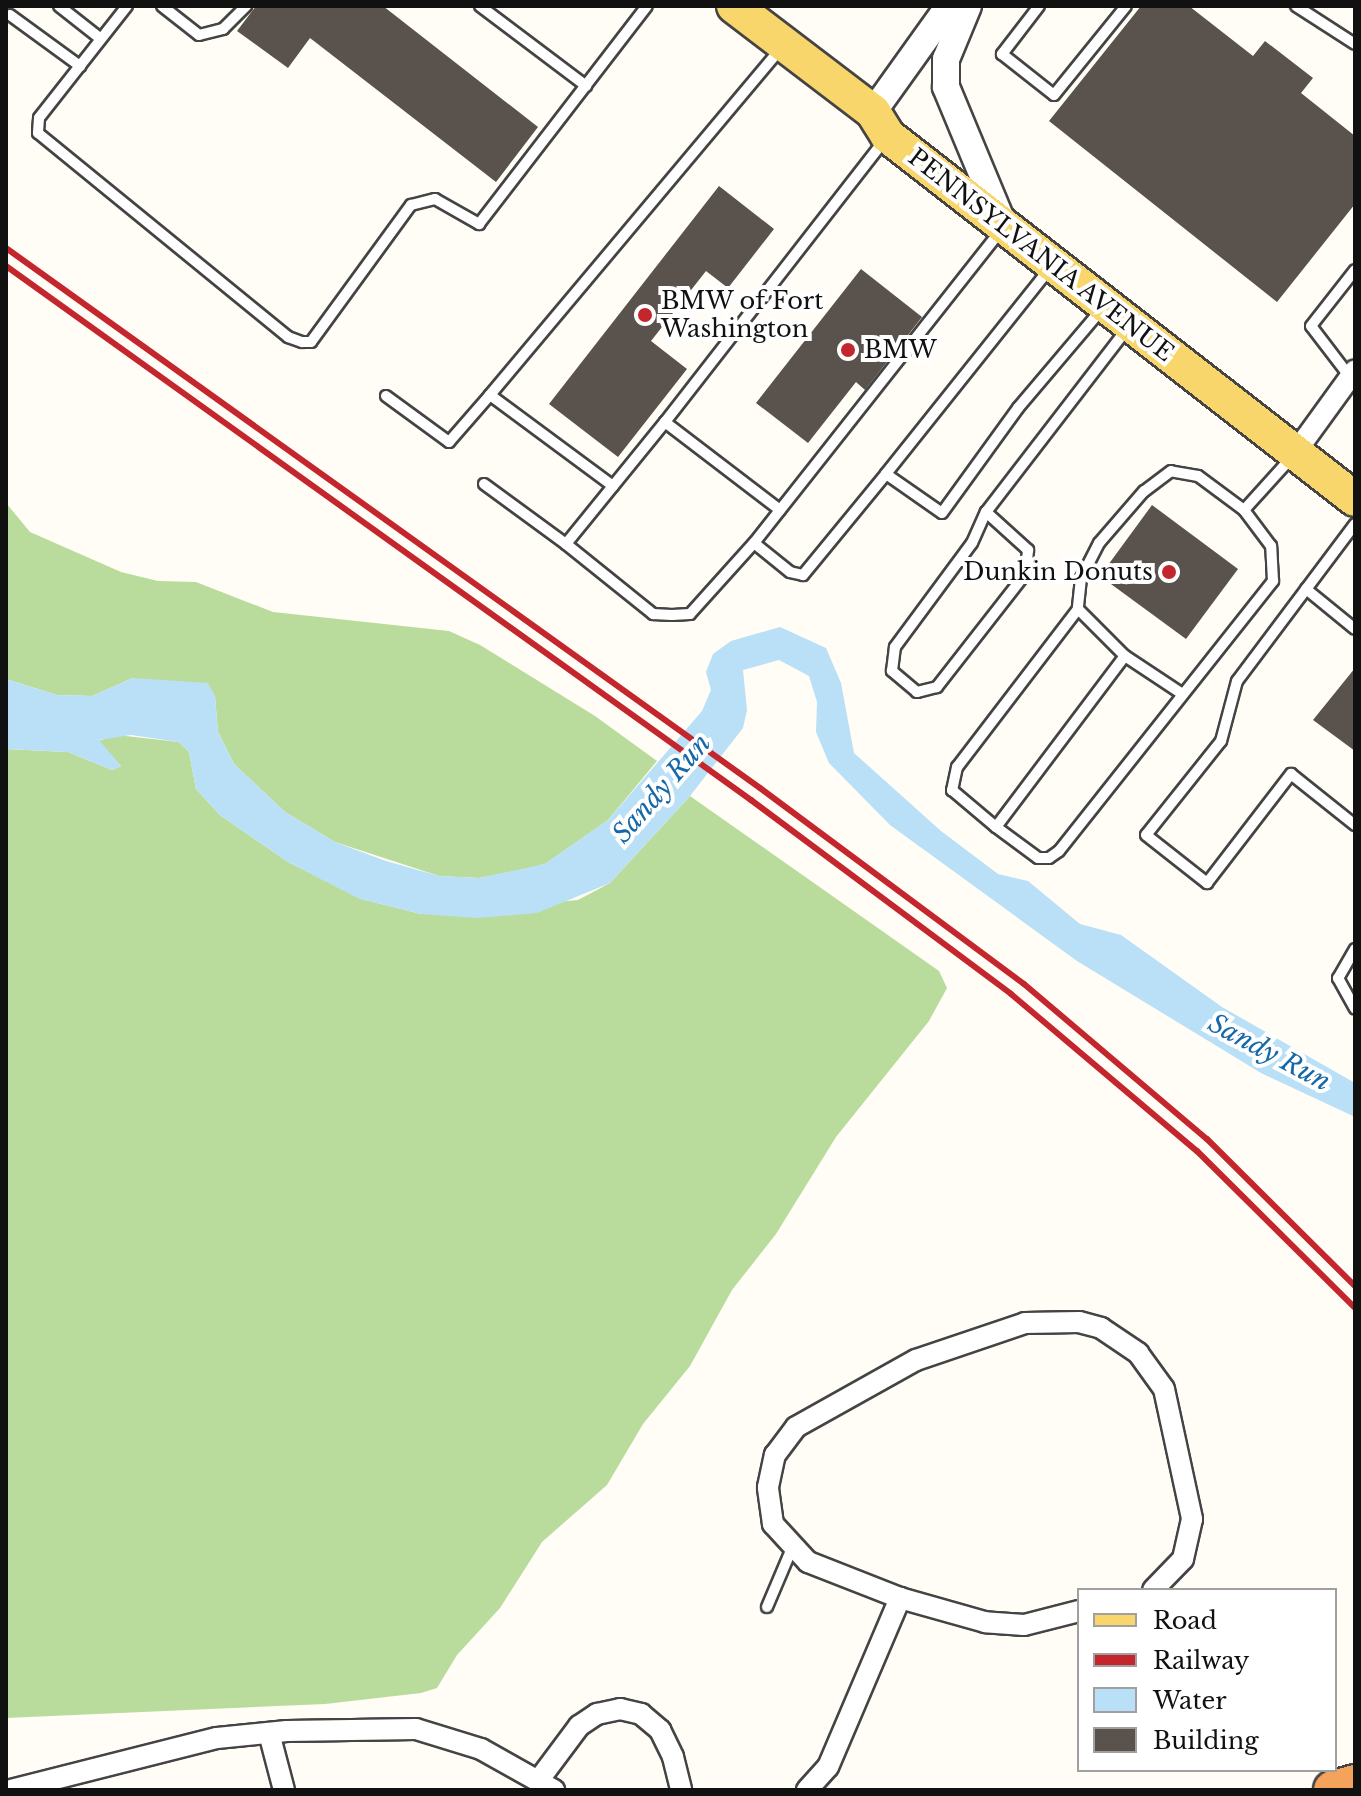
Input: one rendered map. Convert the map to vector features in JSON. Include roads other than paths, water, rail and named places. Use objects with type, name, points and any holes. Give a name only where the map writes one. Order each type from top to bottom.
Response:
[{"type":"highway","points":[[1333,1790],[1355,1784]]},
{"type":"main road","name":"PENNSYLVANIA AVENUE","points":[[734,6],[1004,226],[1355,499]]},
{"type":"street","points":[[880,124],[949,6]]},
{"type":"street","points":[[968,6],[946,59],[946,87],[1004,226]]},
{"type":"street","points":[[1295,453],[1353,373]]},
{"type":"street","points":[[1077,1612],[1024,1625],[1004,1625],[900,1598],[808,1562],[773,1524],[768,1487],[775,1455],[796,1427],[916,1360],[1025,1323],[1079,1322],[1121,1338],[1153,1369],[1164,1389],[1192,1531],[1176,1571],[1155,1588]]},
{"type":"street","points":[[807,1790],[828,1767],[900,1598]]},
{"type":"street","points":[[11,1790],[49,1785],[202,1741],[269,1733],[441,1733],[546,1786],[579,1726],[597,1714],[620,1709],[641,1714],[660,1730],[681,1790]]},
{"type":"street","points":[[269,1733],[284,1790]]},
{"type":"lane","points":[[59,6],[101,39]]},
{"type":"lane","points":[[111,6],[124,10],[39,118],[38,133],[288,337],[302,342],[311,342],[411,205],[435,199],[479,224],[647,6]]},
{"type":"lane","points":[[162,6],[199,35],[223,29],[246,6]]},
{"type":"lane","points":[[480,6],[586,86]]},
{"type":"lane","points":[[1039,6],[1002,54],[1054,95],[1126,6]]},
{"type":"lane","points":[[1296,6],[1311,10],[1355,44]]},
{"type":"lane","points":[[10,15],[80,66]]},
{"type":"lane","points":[[386,396],[449,442],[784,44]]},
{"type":"lane","points":[[566,544],[665,422],[880,124]]},
{"type":"lane","points":[[484,484],[566,544],[653,614],[690,614],[754,543],[1004,226]]},
{"type":"lane","points":[[754,543],[790,572],[803,575],[1053,264]]},
{"type":"lane","points":[[1353,373],[1311,326],[1355,270]]},
{"type":"lane","points":[[886,474],[942,513],[1018,408],[1118,314]]},
{"type":"lane","points":[[986,512],[1028,550],[1026,573],[937,687],[917,692],[892,671],[895,647],[972,543],[986,512],[1118,314]]},
{"type":"lane","points":[[490,395],[613,486]]},
{"type":"lane","points":[[665,422],[780,510]]},
{"type":"lane","points":[[1244,510],[1295,453]]},
{"type":"lane","points":[[1171,471],[1198,476],[1244,510],[1271,546],[1273,581],[1049,858],[1038,858],[952,790],[957,767],[1078,609],[1081,578],[1099,543],[1144,491],[1171,471]]},
{"type":"lane","points":[[1355,524],[1237,681],[1221,741],[1146,835],[1207,883],[1291,774],[1355,825]]},
{"type":"lane","points":[[1306,589],[1355,629]]},
{"type":"lane","points":[[1078,609],[1125,656],[1181,693]]},
{"type":"lane","points":[[996,827],[1125,656]]},
{"type":"lane","points":[[1355,949],[1338,978],[1355,1009]]},
{"type":"lane","points":[[767,1607],[792,1548]]},
{"type":"water","name":"Sandy Run","points":[[780,627],[826,648],[841,683],[854,753],[941,831],[998,874],[1028,881],[1080,924],[1121,935],[1222,1007],[1355,1083],[1355,1117],[1261,1073],[1077,961],[890,825],[829,763],[816,732],[817,702],[809,676],[779,660],[743,670],[747,710],[743,728],[690,796],[610,883],[537,913],[477,918],[421,914],[360,899],[288,862],[220,815],[196,789],[189,752],[179,742],[131,735],[99,740],[121,766],[112,770],[68,752],[6,749],[6,679],[57,695],[92,696],[133,678],[208,683],[215,696],[218,732],[234,764],[285,812],[335,842],[386,861],[439,876],[480,878],[545,864],[608,820],[702,711],[711,690],[706,672],[713,654],[731,641]]},
{"type":"railway","points":[[6,248],[760,788],[1024,984],[1207,1139],[1355,1286]]},
{"type":"railway","points":[[6,266],[751,800],[1011,994],[1197,1151],[1355,1308]]},
{"type":"place","name":"BMW of Fort Washington","points":[[645,315]]},
{"type":"place","name":"BMW","points":[[848,350]]},
{"type":"place","name":"Dunkin Donuts","points":[[1169,572]]}]
